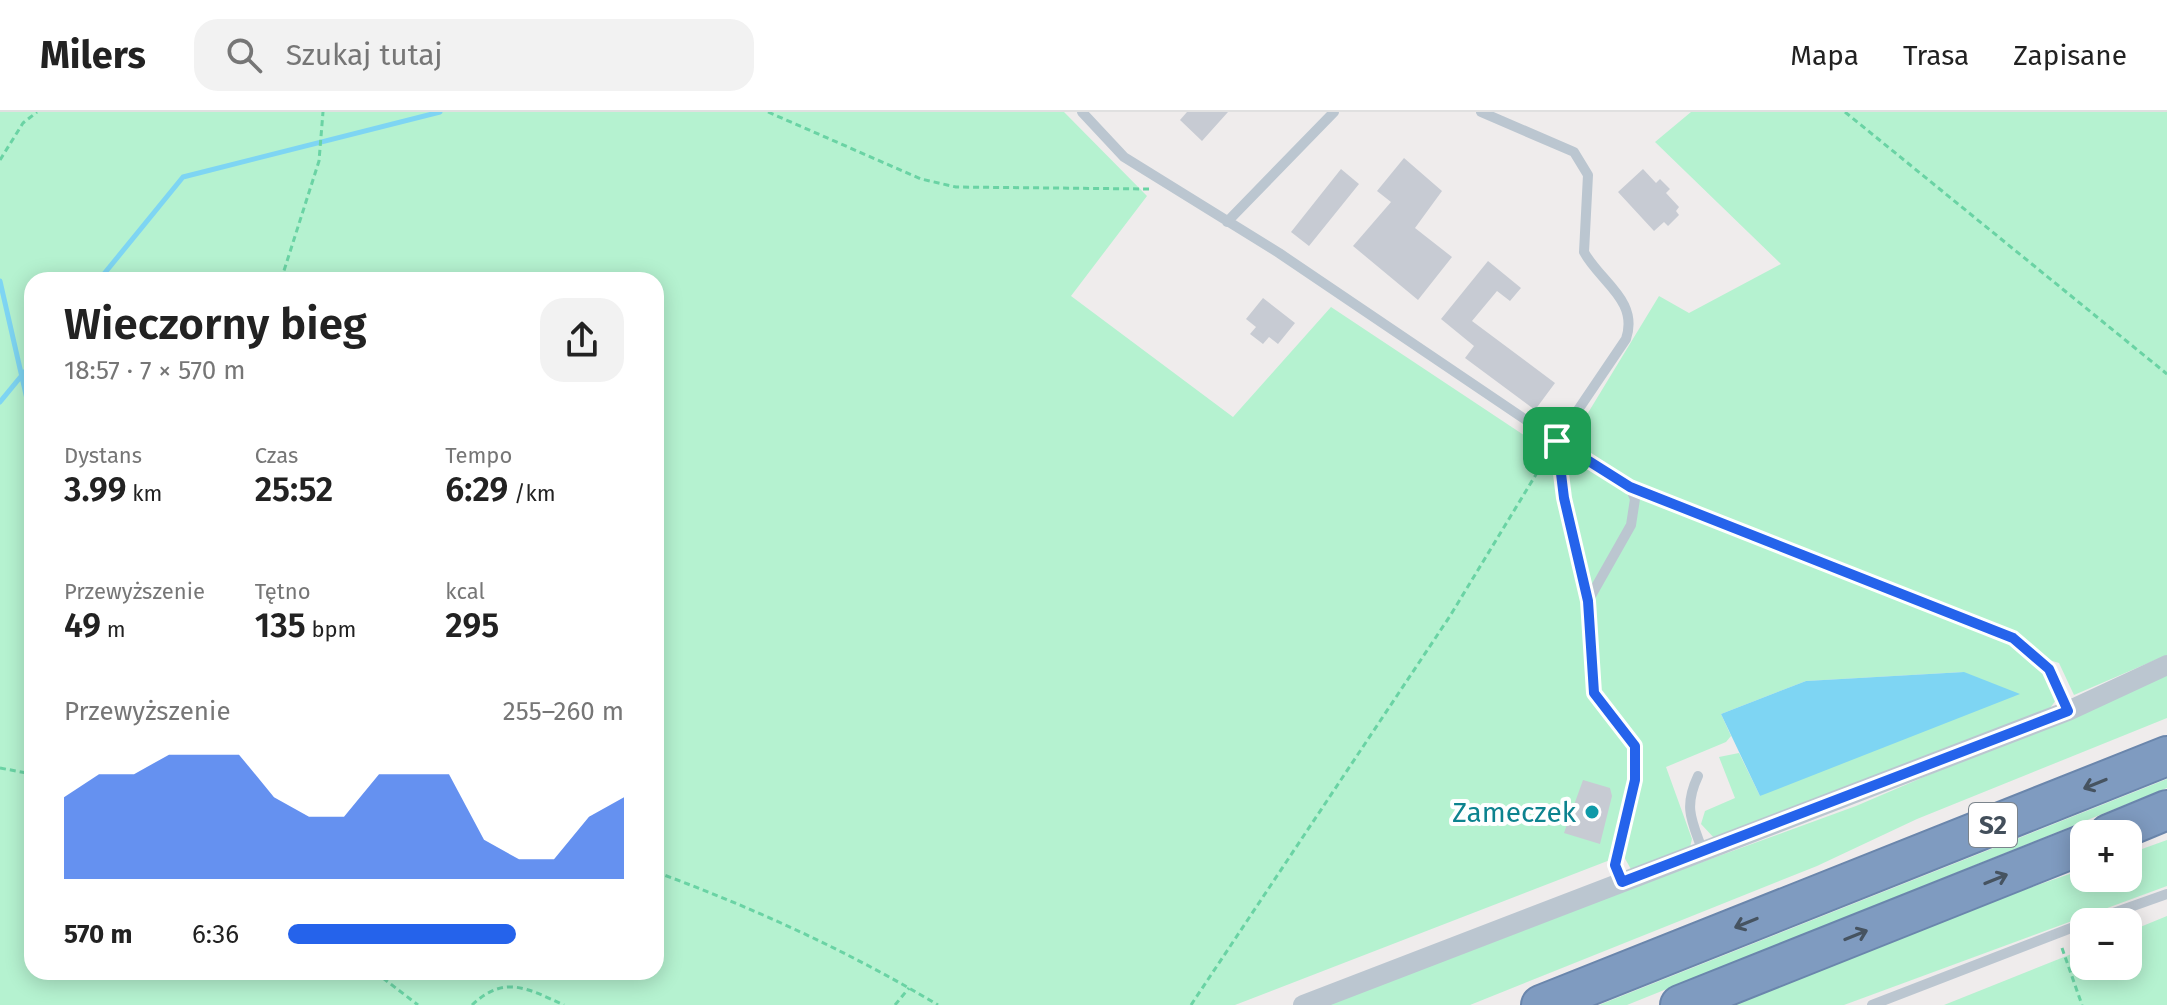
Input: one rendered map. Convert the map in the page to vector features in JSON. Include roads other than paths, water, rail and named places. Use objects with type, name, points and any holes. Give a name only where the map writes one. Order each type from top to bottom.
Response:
[{"type":"highway","name":"S2","points":[[1541,1005],[2167,756]]},
{"type":"highway","points":[[2142,820],[2167,810]]},
{"type":"highway","name":"S2","points":[[1680,1005],[2070,850]]},
{"type":"street","points":[[1303,1005],[2068,711],[2167,665]]},
{"type":"lane","points":[[1082,112],[1124,157],[1172,190],[1279,253],[1630,487],[1635,499],[1631,525],[1588,601]]},
{"type":"lane","points":[[1227,222],[1334,112]]},
{"type":"lane","points":[[1481,112],[1574,152],[1588,175],[1584,252],[1623,299],[1628,313],[1630,328],[1626,339],[1557,441],[1564,498],[1588,601],[1594,693],[1635,746],[1635,780],[1615,865],[1622,882]]},
{"type":"lane","points":[[2013,638],[2049,669],[2068,711]]},
{"type":"lane","points":[[1698,776],[1688,797],[1703,852]]},
{"type":"lane","points":[[2128,908],[2167,894]]},
{"type":"lane","points":[[1872,1005],[2070,929]]},
{"type":"water","points":[[1964,672],[2020,694],[1760,796],[1721,714],[1806,681]]},
{"type":"waterway","points":[[106,272],[183,177],[440,112]]},
{"type":"waterway","points":[[0,281],[24,386]]},
{"type":"waterway","points":[[0,402],[24,373]]},
{"type":"place","name":"Zameczek","points":[[1592,812]]}]
